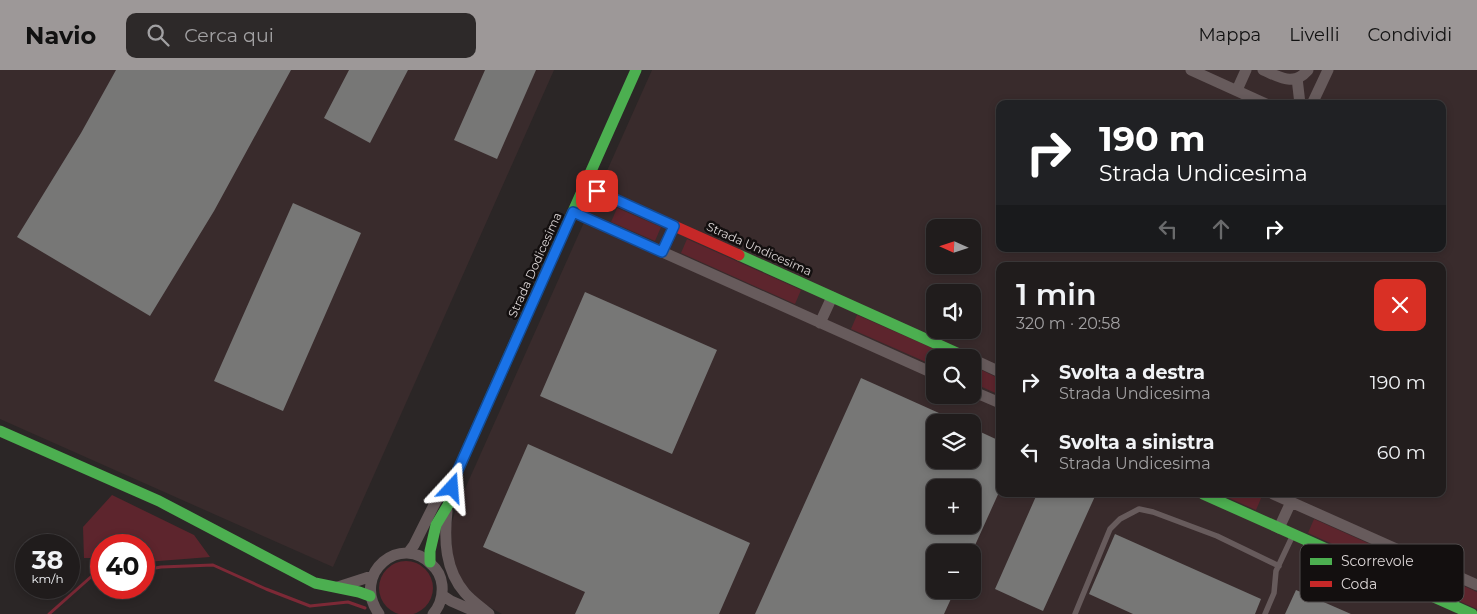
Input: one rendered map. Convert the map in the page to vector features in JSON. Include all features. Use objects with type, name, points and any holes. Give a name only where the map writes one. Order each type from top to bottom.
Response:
[{"type":"street","name":"Strada Dodicesima","points":[[430,562],[432,539],[436,526],[448,505],[458,470],[636,70]]},
{"type":"street","points":[[1191,70],[1258,100]]},
{"type":"street","points":[[1237,90],[1246,70]]},
{"type":"street","points":[[1263,70],[1284,79],[1294,80],[1303,76],[1308,70]]},
{"type":"street","points":[[1314,100],[1328,70]]},
{"type":"street","points":[[1298,78],[1300,100]]},
{"type":"street","name":"Strada Undicesima","points":[[585,186],[948,349]]},
{"type":"street","points":[[573,212],[926,370]]},
{"type":"street","points":[[662,252],[674,226]]},
{"type":"street","points":[[820,323],[832,297]]},
{"type":"street","points":[[981,363],[996,370]]},
{"type":"street","points":[[981,395],[996,401]]},
{"type":"street","points":[[0,431],[159,500],[305,579],[370,596]]},
{"type":"street","points":[[408,553],[436,501],[458,470]]},
{"type":"street","points":[[1210,497],[1316,544]]},
{"type":"street","points":[[1280,497],[1386,544]]},
{"type":"street","points":[[1279,528],[1291,502]]},
{"type":"street","points":[[448,505],[444,532],[446,548],[456,581],[466,594],[488,614]]},
{"type":"street","points":[[379,614],[370,596],[372,576],[386,559],[397,554],[408,553],[420,556],[430,562],[437,570],[441,579],[442,595],[434,614]]},
{"type":"street","points":[[337,587],[372,576]]},
{"type":"street","points":[[1464,578],[1477,584]]},
{"type":"street","points":[[442,595],[451,602],[481,614]]},
{"type":"street","points":[[1445,602],[1472,614]]},
{"type":"lane","points":[[1075,614],[1110,529],[1120,519],[1139,509],[1153,512],[1217,536],[1278,566]]},
{"type":"lane","points":[[1265,614],[1274,592],[1276,571],[1294,534]]},
{"type":"shaded area","points":[[0,70],[554,70],[333,567],[0,419]]},
{"type":"shaded area","points":[[652,70],[1477,70],[1477,614],[502,614],[482,603],[462,582],[452,557],[451,525],[456,509]]},
{"type":"shaded area","points":[[617,208],[661,227],[655,241],[611,222]]},
{"type":"shaded area","points":[[687,239],[801,290],[795,304],[681,253]]},
{"type":"shaded area","points":[[857,315],[935,349],[926,349],[926,362],[851,329]]},
{"type":"shaded area","points":[[981,370],[996,377],[996,393],[981,387]]},
{"type":"shaded area","points":[[112,495],[194,535],[210,557],[155,561],[155,534],[90,534],[90,558],[84,558],[83,527]]},
{"type":"shaded area","points":[[1227,497],[1262,497],[1256,510]]},
{"type":"shaded area","points":[[1314,519],[1370,544],[1332,544],[1308,533]]},
{"type":"shaded area","points":[[401,561],[411,561],[421,565],[429,573],[433,588],[429,603],[421,611],[411,615],[401,615],[391,611],[383,603],[379,593],[379,583],[383,573],[391,565]]},
{"type":"shaded area","points":[[1464,586],[1477,592],[1477,609],[1461,602],[1464,602]]},
{"type":"building","points":[[116,70],[291,70],[214,211],[150,316],[17,237],[81,133]]},
{"type":"building","points":[[349,70],[408,70],[370,143],[324,118]]},
{"type":"building","points":[[485,70],[536,70],[497,159],[454,140]]},
{"type":"building","points":[[293,203],[361,233],[283,411],[214,381]]},
{"type":"building","points":[[585,292],[717,350],[672,454],[540,396]]},
{"type":"building","points":[[861,378],[941,414],[926,414],[926,469],[981,469],[981,432],[996,439],[997,497],[981,532],[981,479],[926,479],[926,534],[980,534],[976,544],[926,544],[926,599],[951,599],[944,614],[755,614]]},
{"type":"building","points":[[528,444],[750,543],[719,614],[575,614],[585,592],[483,547]]},
{"type":"building","points":[[1036,497],[1095,497],[1043,611],[995,589]]},
{"type":"building","points":[[1115,534],[1261,599],[1255,614],[1133,614],[1089,594]]},
{"type":"building","points":[[1296,590],[1300,592],[1300,602],[1324,602],[1351,614],[1285,614]]},
{"type":"waterway","points":[[155,568],[213,565],[310,606],[348,602],[365,608]]},
{"type":"waterway","points":[[49,614],[90,578]]},
{"type":"traffic: fast","points":[[430,562],[430,551],[436,525],[448,505],[458,470],[636,70]]},
{"type":"traffic: fast","points":[[739,255],[948,349]]},
{"type":"traffic: fast","points":[[0,431],[159,501],[315,583],[370,596]]},
{"type":"traffic: fast","points":[[1210,497],[1315,544]]},
{"type":"traffic: fast","points":[[1445,602],[1472,614]]},
{"type":"traffic: jam","points":[[585,186],[739,255]]},
{"type":"route","points":[[452,488],[458,470],[573,212],[662,252],[674,226],[597,191]]}]
